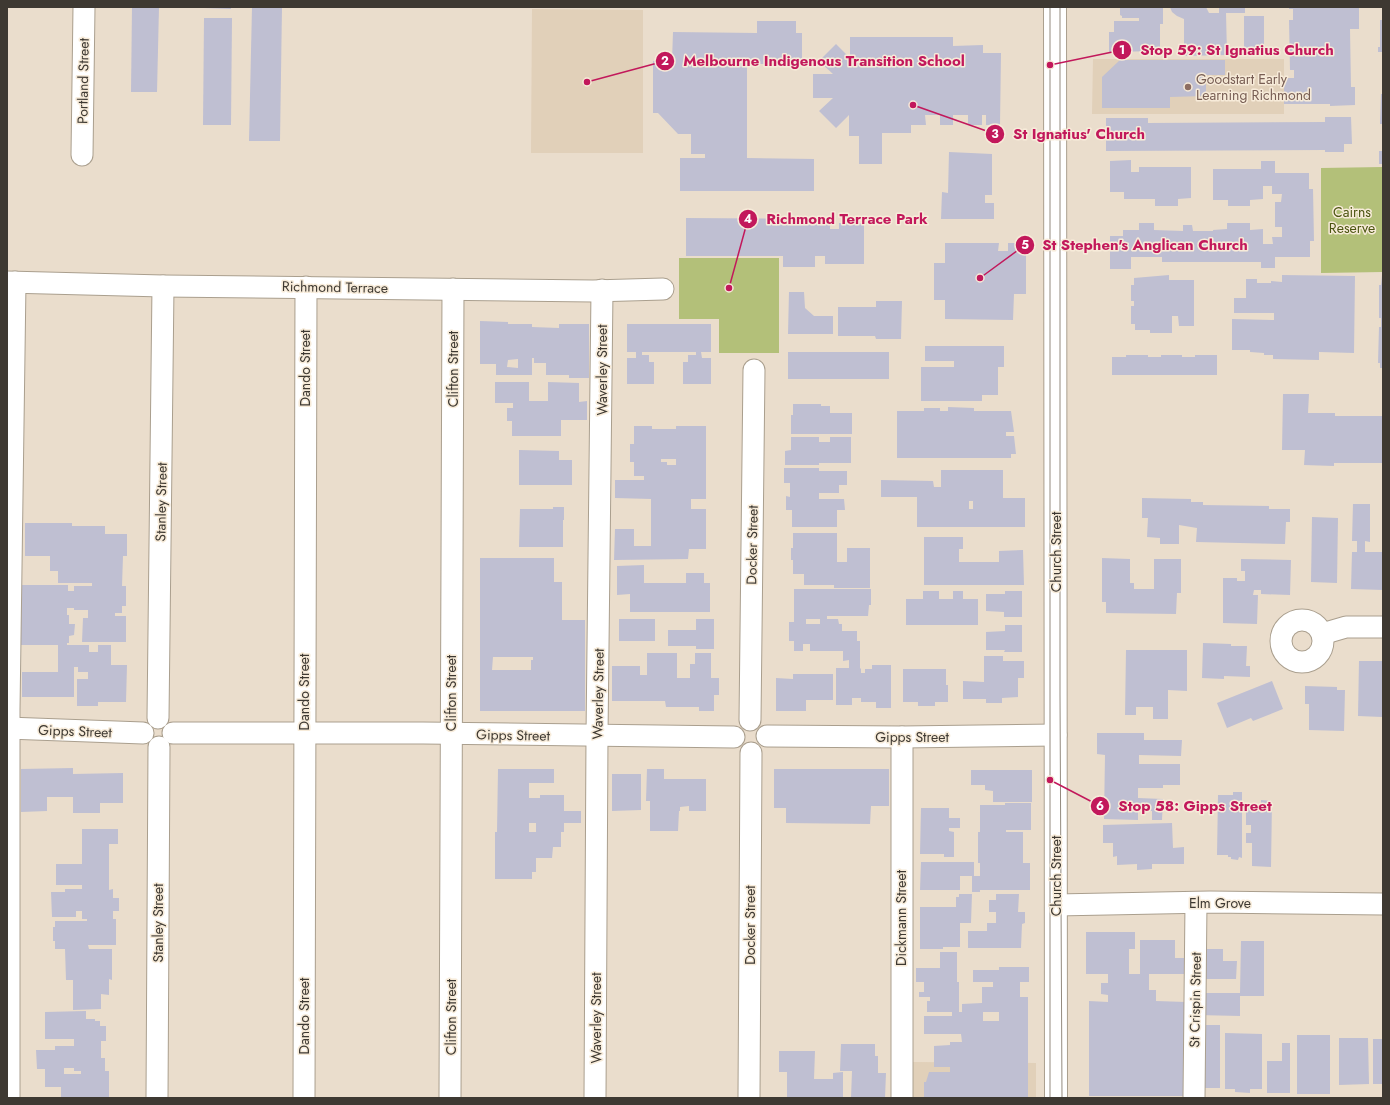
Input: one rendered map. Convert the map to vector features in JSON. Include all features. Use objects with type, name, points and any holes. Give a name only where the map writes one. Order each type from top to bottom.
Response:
[{"type":"main road","name":"Church Street","points":[[1055,7],[1056,1098]]},
{"type":"street","name":"Portland Street","points":[[82,155],[84,7]]},
{"type":"street","name":"Richmond Terrace","points":[[11,282],[163,286],[602,290],[663,289]]},
{"type":"street","points":[[9,1098],[8,728],[11,282]]},
{"type":"street","name":"Stanley Street","points":[[158,718],[163,286]]},
{"type":"street","name":"Dando Street","points":[[304,1098],[306,287]]},
{"type":"street","name":"Clifton Street","points":[[450,1098],[454,289]]},
{"type":"street","name":"Waverley Street","points":[[595,1098],[602,290]]},
{"type":"street","name":"Docker Street","points":[[750,720],[754,370]]},
{"type":"street","points":[[1322,634],[1346,627],[1383,627]]},
{"type":"street","points":[[158,718],[167,721],[170,724],[166,740],[150,745],[144,738],[143,733],[149,720],[158,718]]},
{"type":"street","points":[[750,720],[760,723],[766,730],[767,736],[764,745],[756,752],[751,753],[742,750],[735,742],[734,737],[737,727],[741,723],[750,720]]},
{"type":"street","name":"Gipps Street","points":[[8,728],[143,733]]},
{"type":"street","name":"Gipps Street","points":[[166,740],[304,733],[734,737]]},
{"type":"street","name":"Gipps Street","points":[[767,736],[1056,736]]},
{"type":"street","name":"Dickmann Street","points":[[902,737],[902,1098]]},
{"type":"street","name":"Stanley Street","points":[[157,1098],[166,740]]},
{"type":"street","name":"Docker Street","points":[[749,1098],[751,753]]},
{"type":"street","name":"Elm Grove","points":[[1056,905],[1196,903],[1383,904]]},
{"type":"street","name":"St Crispin Street","points":[[1194,1098],[1196,903]]},
{"type":"shaded area","points":[[532,9],[643,10],[643,153],[531,153]]},
{"type":"shaded area","name":"Goodstart Early Learning Richmond","points":[[1093,59],[1284,59],[1284,114],[1092,114]]},
{"type":"shaded area","points":[[913,1062],[1036,1063],[1036,1098],[913,1098]]},
{"type":"green space","name":"Cairns Reserve","points":[[1383,167],[1383,272],[1321,273],[1321,168]]},
{"type":"green space","points":[[679,258],[779,258],[779,353],[719,353],[719,319],[679,319]]},
{"type":"building","points":[[132,7],[159,7],[157,92],[131,92]]},
{"type":"building","points":[[231,7],[231,9],[204,8]]},
{"type":"building","points":[[252,7],[282,7],[280,141],[249,141]]},
{"type":"building","points":[[1120,7],[1163,7],[1163,24],[1160,24],[1160,51],[1109,52],[1109,32],[1114,32],[1114,21],[1139,21],[1139,18],[1122,18],[1120,15]]},
{"type":"building","points":[[1170,7],[1206,7],[1209,13],[1219,13],[1219,7],[1245,7],[1245,13],[1226,13],[1227,55],[1184,56],[1184,19],[1172,12]]},
{"type":"building","points":[[1289,7],[1359,7],[1359,29],[1350,29],[1351,87],[1355,87],[1355,105],[1330,106],[1330,104],[1284,104],[1284,78],[1294,78],[1294,70],[1290,70],[1289,20],[1293,20],[1293,9],[1289,9]]},
{"type":"building","points":[[1244,16],[1264,16],[1264,50],[1244,50]]},
{"type":"building","points":[[204,18],[232,18],[231,125],[203,125]]},
{"type":"building","points":[[1380,20],[1383,20],[1383,52],[1378,52],[1378,47],[1380,47]]},
{"type":"building","points":[[757,21],[796,21],[796,33],[802,33],[802,64],[747,64],[747,158],[814,159],[814,191],[680,191],[680,158],[705,158],[705,154],[691,154],[691,134],[678,134],[658,113],[653,113],[653,61],[672,61],[673,32],[757,33]]},
{"type":"building","points":[[850,37],[953,37],[953,46],[983,45],[983,53],[1001,53],[1000,125],[986,125],[986,115],[982,115],[982,125],[968,125],[968,115],[953,115],[953,125],[940,125],[940,115],[925,115],[926,125],[911,125],[911,133],[882,133],[882,164],[859,164],[859,136],[849,136],[849,115],[836,128],[819,111],[833,98],[813,98],[813,74],[833,74],[819,61],[836,44],[850,58]]},
{"type":"building","points":[[1120,60],[1225,60],[1225,75],[1206,75],[1206,96],[1170,97],[1170,108],[1102,108],[1102,77]]},
{"type":"building","points":[[1381,94],[1383,94],[1383,124],[1380,124]]},
{"type":"building","points":[[1325,117],[1351,117],[1352,144],[1344,144],[1344,152],[1325,152],[1325,150],[1106,151],[1106,136],[1117,136],[1117,133],[1106,133],[1106,118],[1148,118],[1148,123],[1325,122]]},
{"type":"building","points":[[1379,151],[1383,151],[1383,164],[1379,164]]},
{"type":"building","points":[[949,152],[992,154],[992,195],[985,195],[985,203],[994,203],[994,219],[941,219],[942,192],[948,193]]},
{"type":"building","points":[[1131,160],[1131,172],[1139,172],[1139,167],[1191,167],[1191,198],[1178,199],[1178,206],[1155,206],[1155,199],[1124,199],[1124,192],[1110,192],[1110,161]]},
{"type":"building","points":[[1261,161],[1275,161],[1275,173],[1309,173],[1309,189],[1313,189],[1314,241],[1310,241],[1310,257],[1275,257],[1275,268],[1261,268],[1261,262],[1162,262],[1162,257],[1131,257],[1131,269],[1110,269],[1110,236],[1123,236],[1123,230],[1139,230],[1139,223],[1154,223],[1154,230],[1183,231],[1183,225],[1192,225],[1193,231],[1213,231],[1227,229],[1227,223],[1250,223],[1250,230],[1263,229],[1263,244],[1273,244],[1272,237],[1282,237],[1282,227],[1275,227],[1275,202],[1281,202],[1282,194],[1272,194],[1272,186],[1263,186],[1263,199],[1250,200],[1250,206],[1228,206],[1228,200],[1213,200],[1213,169],[1261,169]]},
{"type":"building","points":[[686,218],[830,219],[830,229],[839,229],[839,223],[864,223],[864,264],[825,264],[825,256],[815,256],[815,267],[783,267],[783,256],[686,256]]},
{"type":"building","points":[[945,243],[999,243],[998,251],[1008,251],[1008,243],[1026,243],[1026,294],[1014,294],[1013,320],[945,319],[945,300],[934,300],[934,263],[945,263]]},
{"type":"building","points":[[1169,275],[1169,280],[1194,280],[1194,326],[1179,326],[1178,316],[1172,316],[1172,333],[1150,333],[1150,330],[1135,330],[1135,324],[1131,324],[1131,306],[1134,306],[1134,301],[1131,301],[1131,285],[1134,285],[1134,278]]},
{"type":"building","points":[[1282,275],[1355,276],[1354,353],[1319,352],[1319,360],[1273,359],[1273,355],[1264,355],[1264,353],[1250,352],[1250,350],[1232,350],[1232,319],[1274,320],[1274,313],[1234,313],[1234,298],[1246,298],[1246,279],[1257,279],[1257,283],[1271,283],[1271,281],[1282,282]]},
{"type":"building","points":[[1382,275],[1383,368],[1380,368],[1380,363],[1378,363],[1379,327],[1381,327],[1381,318],[1379,318],[1379,285],[1381,285]]},
{"type":"building","points":[[789,292],[804,292],[805,308],[814,316],[833,316],[833,334],[788,334]]},
{"type":"building","points":[[876,301],[902,301],[901,339],[876,339],[875,336],[838,336],[838,307],[876,307]]},
{"type":"building","points":[[480,321],[508,322],[508,324],[532,324],[532,327],[559,328],[559,324],[589,324],[589,378],[569,378],[569,375],[546,375],[546,363],[534,363],[534,358],[532,358],[532,375],[496,375],[496,364],[480,364]],"holes":[[[518,359],[518,368],[507,367],[508,360]]]},
{"type":"building","points":[[627,324],[711,324],[711,352],[701,352],[702,358],[711,358],[711,384],[683,384],[683,362],[688,362],[688,355],[696,355],[696,352],[642,352],[642,355],[649,355],[649,362],[654,362],[654,384],[627,384],[627,358],[636,358],[636,352],[627,352]]},
{"type":"building","points":[[925,346],[1004,346],[1004,367],[998,367],[998,395],[982,395],[982,401],[921,401],[921,367],[954,367],[954,361],[925,361]]},
{"type":"building","points":[[788,352],[889,352],[889,379],[788,379]]},
{"type":"building","points":[[1126,355],[1148,355],[1148,357],[1161,357],[1161,355],[1182,355],[1182,357],[1195,357],[1195,355],[1217,355],[1217,375],[1112,375],[1112,357],[1126,357]]},
{"type":"building","points":[[495,382],[529,382],[529,401],[548,401],[548,382],[579,383],[579,402],[587,401],[587,420],[561,420],[561,436],[512,436],[512,421],[507,421],[507,408],[513,408],[513,403],[495,403]]},
{"type":"building","points":[[1283,394],[1309,394],[1308,413],[1335,413],[1335,416],[1383,416],[1383,463],[1334,463],[1334,466],[1304,465],[1305,450],[1282,450]]},
{"type":"building","points":[[793,404],[821,404],[821,406],[830,406],[830,413],[852,413],[852,434],[791,434],[791,415],[793,415]]},
{"type":"building","points":[[948,407],[974,408],[974,411],[1011,411],[1014,432],[1006,432],[1006,436],[1014,436],[1016,454],[1011,454],[1011,458],[897,458],[897,411],[924,411],[924,408],[940,408],[940,411],[948,411]]},
{"type":"building","points":[[634,426],[652,426],[652,429],[676,429],[676,426],[706,426],[706,499],[691,499],[691,509],[706,509],[706,549],[689,549],[688,559],[614,560],[615,529],[634,529],[634,546],[651,546],[651,499],[615,498],[615,480],[644,480],[644,476],[634,476],[634,462],[630,462],[630,444],[634,444]],"holes":[[[661,459],[676,459],[676,465],[667,465],[667,462],[661,462]]]},
{"type":"building","points":[[791,437],[819,437],[819,442],[830,442],[830,437],[851,437],[851,463],[785,465],[785,451],[791,450]]},
{"type":"building","points":[[519,450],[559,451],[559,460],[572,460],[572,485],[519,485]]},
{"type":"building","points":[[784,468],[819,468],[819,471],[847,471],[847,485],[839,485],[839,493],[819,493],[819,499],[844,499],[845,510],[837,510],[837,527],[792,527],[792,510],[786,510],[786,496],[790,497],[790,483],[784,483]]},
{"type":"building","points":[[941,470],[1003,470],[1003,498],[1025,498],[1025,527],[917,527],[917,497],[881,497],[881,480],[933,481],[934,487],[941,487]],"holes":[[[969,501],[973,501],[973,509],[969,509]]]},
{"type":"building","points":[[1142,498],[1191,499],[1191,502],[1203,502],[1203,505],[1269,506],[1269,509],[1290,509],[1290,522],[1286,522],[1285,544],[1196,542],[1197,528],[1179,525],[1179,544],[1160,544],[1160,538],[1147,537],[1148,518],[1142,518]]},
{"type":"building","points":[[1353,504],[1370,504],[1370,542],[1365,541],[1365,552],[1383,552],[1383,590],[1351,589],[1352,552],[1357,552],[1357,541],[1352,541]]},
{"type":"building","points":[[553,507],[564,507],[563,547],[519,547],[520,509],[553,509]]},
{"type":"building","points":[[1312,517],[1338,518],[1337,583],[1311,582]]},
{"type":"building","points":[[25,523],[72,523],[72,526],[105,526],[105,534],[127,534],[127,556],[123,556],[122,586],[126,586],[126,606],[122,606],[122,613],[115,613],[115,616],[126,616],[126,642],[82,642],[83,618],[88,618],[88,610],[74,610],[74,608],[67,608],[69,624],[75,624],[74,635],[69,636],[69,643],[67,643],[67,645],[89,645],[89,652],[98,652],[98,645],[111,645],[111,665],[127,665],[126,702],[98,702],[98,706],[77,706],[77,679],[88,679],[88,672],[78,672],[78,667],[74,667],[74,697],[22,697],[22,672],[58,672],[58,645],[20,645],[21,585],[68,585],[68,591],[74,591],[74,586],[92,586],[92,583],[58,583],[58,571],[50,571],[50,556],[25,556]]},
{"type":"building","points":[[793,533],[837,533],[837,562],[847,562],[847,548],[870,548],[870,588],[834,588],[834,585],[804,585],[804,574],[793,574],[791,548],[793,548]]},
{"type":"building","points":[[924,537],[963,537],[963,549],[959,549],[959,562],[999,562],[999,551],[1023,550],[1024,585],[924,585]]},
{"type":"building","points":[[480,558],[554,558],[554,582],[562,582],[562,620],[585,620],[585,711],[480,711]],"holes":[[[493,657],[533,657],[533,660],[531,660],[531,670],[492,670]]]},
{"type":"building","points":[[1102,558],[1130,559],[1130,583],[1134,583],[1134,589],[1154,589],[1154,559],[1181,559],[1181,593],[1177,593],[1176,614],[1106,613],[1106,602],[1102,602]]},
{"type":"building","points":[[1241,559],[1291,560],[1290,595],[1261,594],[1261,590],[1254,590],[1253,595],[1258,595],[1257,624],[1223,623],[1223,578],[1237,578],[1237,581],[1245,581],[1245,571],[1241,571]]},
{"type":"building","points":[[644,565],[644,583],[686,583],[686,573],[704,573],[704,583],[710,583],[710,612],[630,612],[630,594],[617,595],[617,566]]},
{"type":"building","points":[[794,589],[871,589],[871,605],[869,605],[868,616],[827,616],[827,619],[838,619],[839,624],[842,624],[842,631],[857,631],[857,641],[860,641],[861,673],[865,673],[865,669],[872,669],[872,665],[891,665],[891,708],[876,708],[876,702],[861,702],[861,698],[852,698],[852,705],[836,705],[836,668],[849,668],[849,660],[843,661],[843,651],[810,651],[810,644],[803,644],[803,651],[794,651],[794,641],[789,641],[789,622],[794,622]],"holes":[[[806,619],[820,619],[820,624],[806,624]]]},
{"type":"building","points":[[923,591],[939,591],[939,599],[953,599],[953,591],[963,591],[963,599],[978,599],[978,625],[906,625],[906,599],[923,599]]},
{"type":"building","points":[[1005,591],[1022,591],[1022,617],[1004,617],[1004,612],[986,611],[986,594],[1005,594]]},
{"type":"building","points":[[619,619],[655,619],[655,641],[619,641]]},
{"type":"building","points":[[696,619],[714,619],[714,649],[696,649],[696,646],[668,646],[668,630],[696,630]]},
{"type":"building","points":[[1005,625],[1022,625],[1022,652],[986,650],[986,632],[1005,631]]},
{"type":"building","points":[[1203,643],[1247,646],[1246,666],[1250,666],[1250,677],[1224,676],[1224,679],[1202,678]]},
{"type":"building","points":[[1126,650],[1187,650],[1187,691],[1168,690],[1168,719],[1153,719],[1153,707],[1136,707],[1136,715],[1125,715]]},
{"type":"building","points":[[647,653],[677,653],[677,678],[690,678],[690,664],[695,664],[695,653],[711,653],[711,678],[719,678],[719,695],[714,695],[714,711],[699,711],[699,707],[666,707],[665,701],[612,701],[612,666],[640,666],[640,675],[647,675]]},
{"type":"building","points":[[984,656],[1003,656],[1003,661],[1024,661],[1024,678],[1018,678],[1018,697],[1002,698],[1002,703],[986,703],[986,699],[963,699],[963,681],[984,682]]},
{"type":"building","points":[[1359,661],[1383,661],[1382,717],[1358,716]]},
{"type":"building","points":[[903,669],[946,669],[948,702],[935,702],[935,706],[918,706],[918,702],[903,702]]},
{"type":"building","points":[[793,674],[833,674],[833,700],[806,700],[806,711],[776,711],[776,678],[793,679]]},
{"type":"building","points":[[1272,681],[1283,709],[1253,721],[1251,718],[1227,728],[1217,703]]},
{"type":"building","points":[[1305,686],[1337,687],[1337,690],[1345,690],[1344,731],[1309,730],[1309,704],[1305,704]]},
{"type":"building","points":[[1097,733],[1144,733],[1144,740],[1182,740],[1181,756],[1139,755],[1139,764],[1180,764],[1180,785],[1163,785],[1163,788],[1138,788],[1138,798],[1163,799],[1162,820],[1152,820],[1152,811],[1138,811],[1138,820],[1104,819],[1105,755],[1097,754]]},
{"type":"building","points":[[73,768],[73,774],[123,773],[123,803],[100,803],[100,813],[73,813],[73,797],[47,797],[47,811],[21,812],[21,769]]},
{"type":"building","points":[[498,769],[554,769],[554,783],[529,783],[529,798],[540,798],[540,795],[564,795],[564,811],[581,811],[581,823],[564,823],[564,832],[561,832],[561,847],[553,847],[552,858],[536,858],[536,872],[532,872],[532,879],[495,879],[495,832],[497,832]],"holes":[[[529,823],[536,823],[536,832],[529,832]]]},
{"type":"building","points":[[647,769],[664,769],[664,779],[706,779],[706,811],[689,811],[689,806],[680,807],[678,831],[650,831],[650,801],[646,801]]},
{"type":"building","points":[[774,769],[889,769],[889,806],[871,806],[870,824],[786,823],[786,808],[774,808]]},
{"type":"building","points":[[971,770],[1032,770],[1032,802],[993,802],[993,791],[985,790],[985,785],[971,785]]},
{"type":"building","points":[[612,774],[641,774],[641,810],[612,811]]},
{"type":"building","points":[[1233,792],[1242,792],[1242,858],[1239,857],[1238,860],[1231,859],[1228,855],[1217,855],[1218,795],[1233,795]]},
{"type":"building","points":[[1261,800],[1272,801],[1271,867],[1252,866],[1252,843],[1246,843],[1246,833],[1251,833],[1251,825],[1246,825],[1246,807],[1261,807]]},
{"type":"building","points":[[1005,803],[1031,803],[1031,830],[1006,830],[1006,832],[1023,832],[1023,863],[1030,863],[1030,890],[980,890],[980,892],[972,892],[972,876],[960,876],[960,890],[920,890],[921,862],[974,862],[974,876],[980,876],[980,863],[978,863],[978,832],[980,832],[980,805],[1005,805]]},
{"type":"building","points":[[921,808],[949,808],[949,818],[960,818],[960,828],[949,828],[949,831],[954,832],[954,857],[944,857],[944,854],[920,854]]},
{"type":"building","points":[[1172,823],[1173,848],[1184,847],[1184,864],[1152,864],[1152,869],[1137,870],[1137,864],[1117,865],[1117,856],[1113,857],[1113,843],[1103,843],[1103,825]]},
{"type":"building","points":[[82,829],[118,829],[118,844],[109,844],[109,890],[113,889],[113,898],[119,898],[119,911],[113,911],[113,919],[116,919],[116,945],[88,945],[89,949],[112,949],[112,980],[109,979],[109,995],[101,994],[101,1009],[73,1010],[73,980],[66,980],[65,949],[55,949],[55,941],[53,941],[53,927],[55,927],[55,921],[87,921],[87,919],[82,919],[82,911],[76,911],[76,917],[52,917],[51,892],[65,892],[65,889],[82,889],[82,885],[56,885],[56,864],[82,864]]},
{"type":"building","points":[[959,894],[972,894],[971,923],[960,923],[960,947],[920,949],[920,907],[956,907],[956,897],[959,897]]},
{"type":"building","points":[[996,894],[1019,894],[1018,912],[1025,912],[1025,923],[1022,924],[1021,948],[968,948],[968,931],[987,931],[987,923],[996,923],[996,912],[989,912],[989,900],[996,900]]},
{"type":"building","points":[[1086,932],[1135,932],[1135,949],[1129,949],[1129,974],[1140,974],[1140,940],[1175,940],[1175,958],[1188,958],[1188,974],[1149,974],[1149,990],[1156,990],[1156,1001],[1186,1002],[1186,1096],[1089,1096],[1089,1001],[1108,1002],[1108,995],[1101,994],[1101,983],[1108,983],[1108,974],[1086,974]]},
{"type":"building","points":[[1241,941],[1264,941],[1264,996],[1240,996],[1240,1016],[1197,1015],[1197,993],[1240,993]]},
{"type":"building","points":[[1198,949],[1223,949],[1223,961],[1237,961],[1236,979],[1198,979]]},
{"type":"building","points":[[940,952],[957,952],[959,1012],[962,1012],[962,1004],[982,1003],[982,987],[993,987],[993,982],[973,982],[973,970],[999,970],[999,967],[1029,967],[1029,982],[1020,982],[1020,997],[1028,997],[1028,1098],[924,1098],[924,1082],[926,1082],[929,1072],[950,1072],[950,1067],[934,1067],[934,1046],[950,1045],[950,1042],[962,1042],[961,1034],[924,1034],[924,1016],[952,1016],[952,1012],[927,1012],[927,1001],[930,1001],[930,997],[919,997],[919,992],[924,992],[924,982],[916,982],[916,968],[940,968]],"holes":[[[983,1012],[999,1012],[999,1021],[983,1021]]]},
{"type":"building","points":[[86,1011],[86,1019],[95,1019],[95,1021],[100,1021],[100,1026],[106,1026],[106,1041],[101,1041],[101,1058],[105,1058],[105,1071],[109,1071],[109,1098],[61,1098],[61,1087],[45,1087],[45,1069],[37,1069],[36,1050],[55,1050],[55,1046],[74,1046],[74,1039],[45,1039],[45,1012]],"holes":[[[64,1068],[74,1068],[74,1071],[81,1071],[81,1074],[64,1074]]]},
{"type":"building","points":[[1206,1025],[1220,1025],[1220,1088],[1201,1088],[1197,1030],[1205,1030]]},
{"type":"building","points":[[1225,1033],[1262,1034],[1262,1089],[1250,1089],[1250,1093],[1235,1092],[1235,1089],[1225,1089]]},
{"type":"building","points":[[1297,1035],[1330,1035],[1330,1094],[1297,1094]]},
{"type":"building","points":[[1339,1038],[1368,1038],[1369,1084],[1339,1085]]},
{"type":"building","points":[[1373,1039],[1383,1039],[1383,1084],[1373,1084]]},
{"type":"building","points":[[1282,1043],[1290,1043],[1290,1093],[1267,1093],[1267,1061],[1282,1061]]},
{"type":"building","points":[[841,1044],[875,1044],[875,1056],[878,1056],[878,1073],[886,1073],[885,1098],[851,1098],[852,1071],[840,1071]]},
{"type":"building","points":[[779,1051],[815,1051],[814,1079],[833,1079],[833,1073],[843,1072],[843,1098],[787,1098],[787,1072],[779,1072]]},
{"type":"tram line","points":[[1050,7],[1050,1098]]},
{"type":"tram line","points":[[1060,7],[1060,694],[1062,1098]]},
{"type":"place","name":"Stop 59: St Ignatius Church","points":[[1050,65]]},
{"type":"place","name":"Melbourne Indigenous Transition School","points":[[587,82]]},
{"type":"place","name":"Goodstart Early Learning Richmond","points":[[1188,87]]},
{"type":"place","name":"St Ignatius' Church","points":[[913,105]]},
{"type":"place","name":"St Stephen's Anglican Church","points":[[980,278]]},
{"type":"place","name":"Richmond Terrace Park","points":[[729,288]]},
{"type":"place","name":"Stop 58: Gipps Street","points":[[1050,780]]}]
